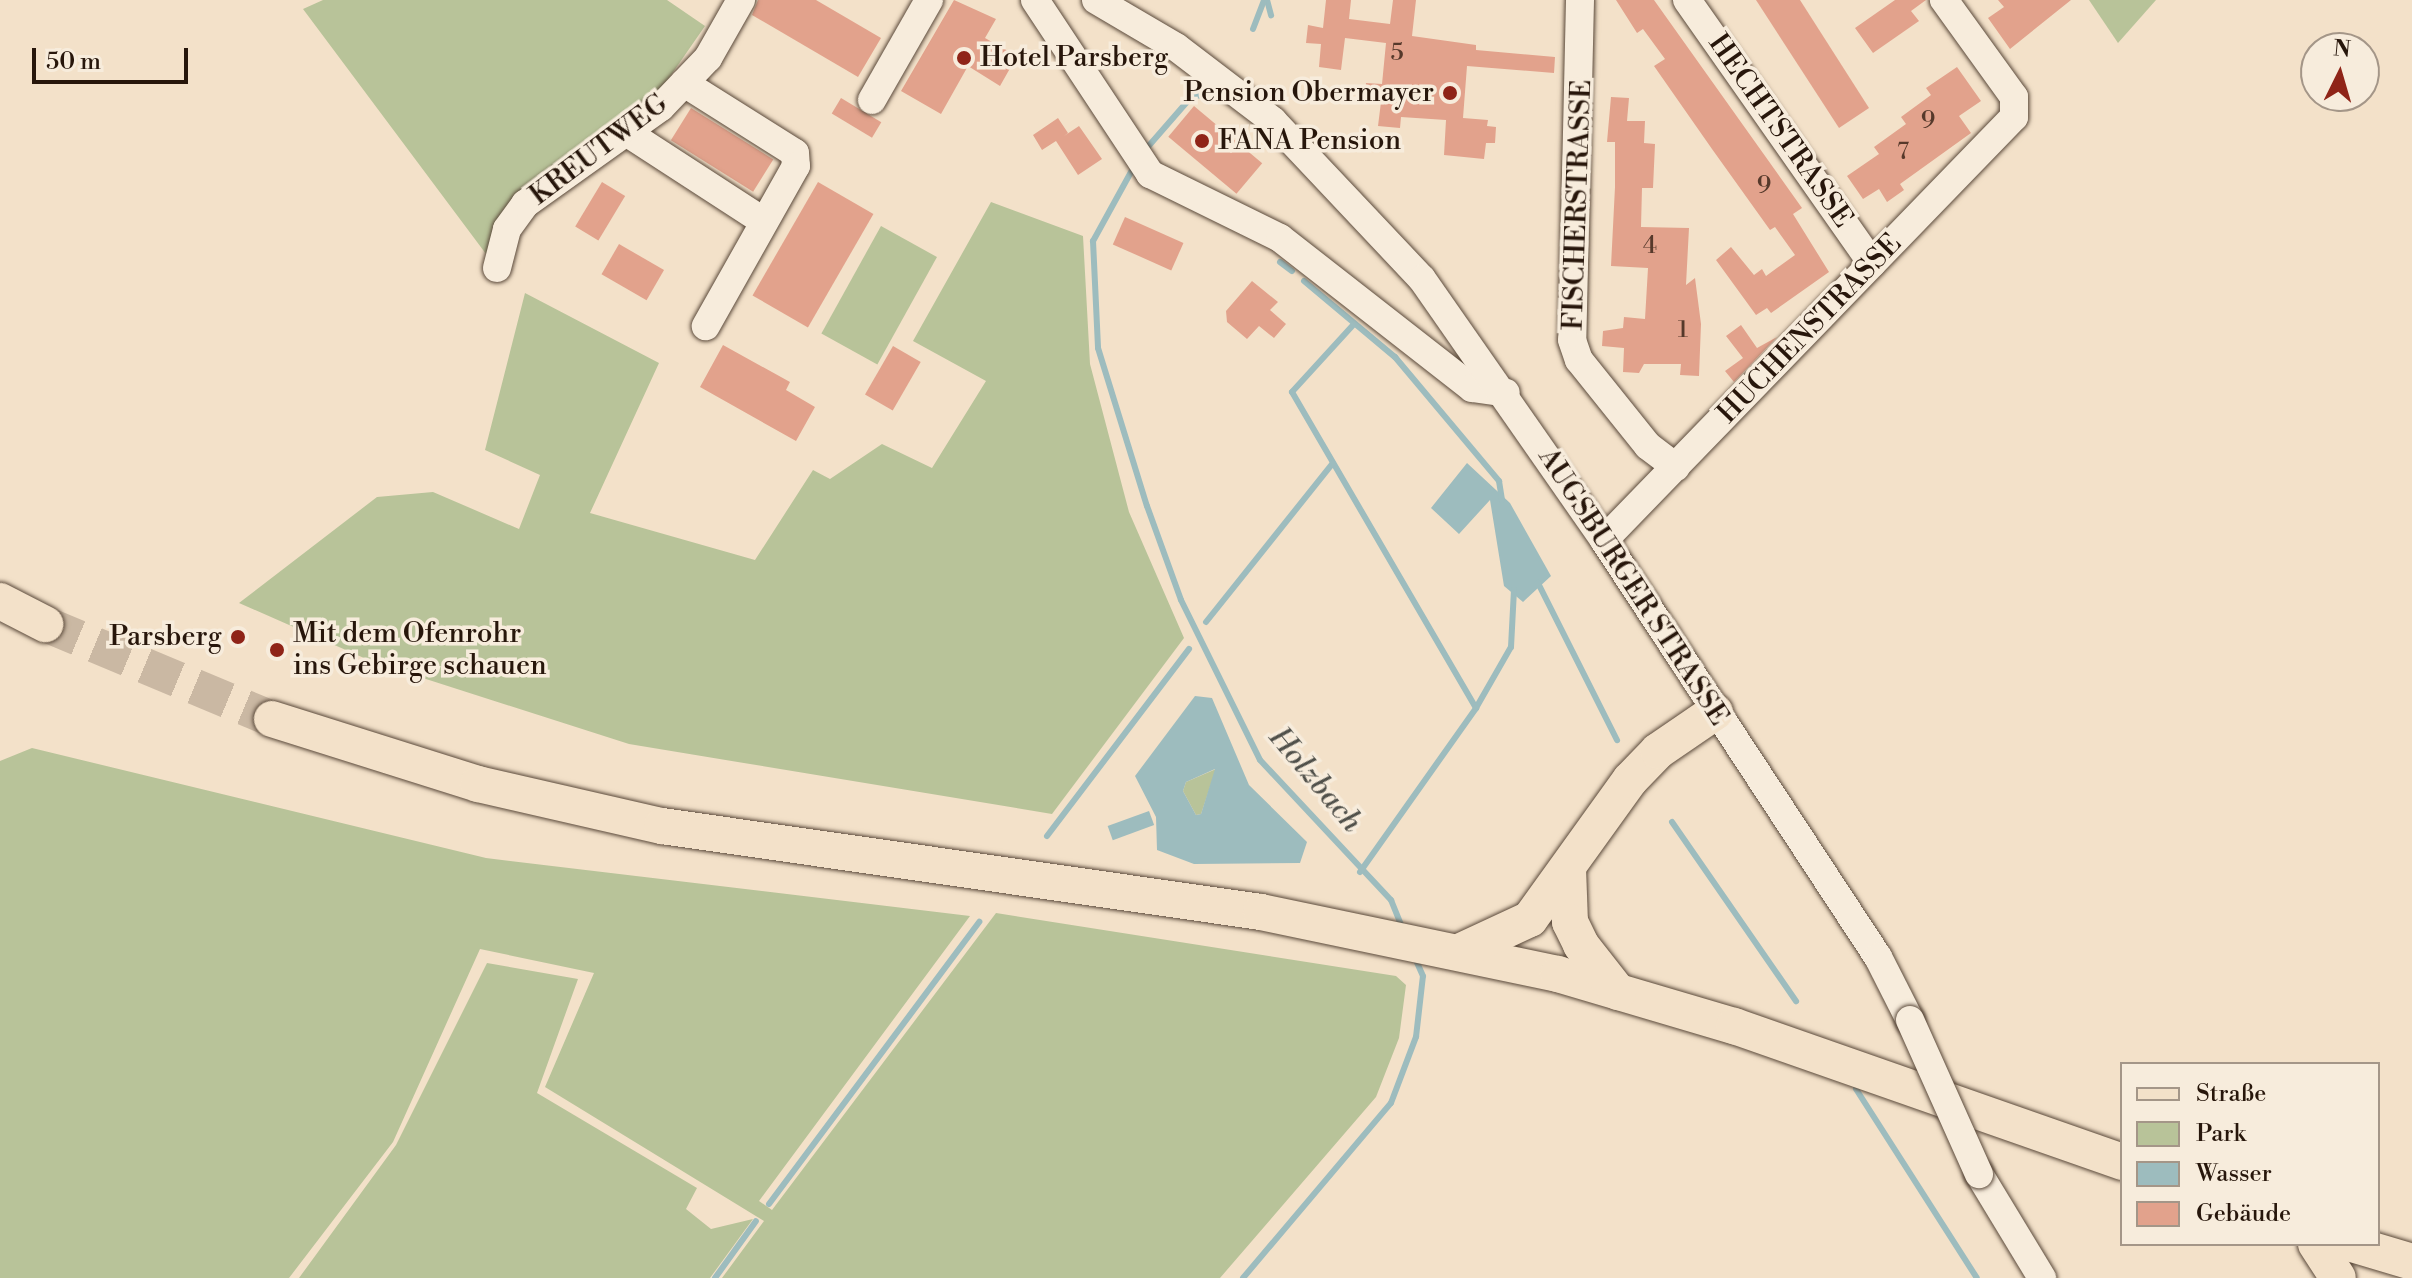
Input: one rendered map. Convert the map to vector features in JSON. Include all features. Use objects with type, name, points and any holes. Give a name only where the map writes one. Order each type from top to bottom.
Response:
[{"type":"main road","points":[[0,601],[45,624]]},
{"type":"main road","points":[[1450,949],[1530,919],[1606,809],[1658,751],[1715,712]]},
{"type":"main road","points":[[272,719],[478,784],[662,826],[1224,906],[1450,949],[1618,992],[1734,1026],[2120,1161]]},
{"type":"main road","points":[[1568,868],[1570,922],[1581,945],[1618,992]]},
{"type":"main road","points":[[2317,1246],[2338,1278]]},
{"type":"main road","points":[[2359,1246],[2412,1262]]},
{"type":"street","name":"KREUTWEG","points":[[497,268],[507,229],[525,204],[626,132],[684,83],[708,58],[741,0]]},
{"type":"street","points":[[872,100],[906,30],[929,0]]},
{"type":"street","points":[[1035,0],[1131,153],[1150,174],[1280,238],[1472,388],[1506,393]]},
{"type":"street","name":"AUGSBURGER STRASSE","points":[[1096,0],[1176,47],[1273,121],[1422,279],[1506,393],[1878,957],[1910,1020],[1979,1174],[2042,1278]]},
{"type":"street","name":"FISCHERSTRASSE","points":[[1580,0],[1572,340],[1579,360],[1648,446],[1676,467]]},
{"type":"street","name":"HECHTSTRASSE","points":[[1687,0],[1872,263]]},
{"type":"street","name":"HUCHENSTRASSE","points":[[1604,540],[2014,117],[2014,97],[1944,0]]},
{"type":"street","points":[[684,83],[795,153],[796,166],[706,326]]},
{"type":"street","points":[[626,132],[763,221]]},
{"type":"green space","points":[[323,0],[667,0],[705,26],[660,91],[522,196],[492,262],[303,9]]},
{"type":"green space","points":[[2089,0],[2156,0],[2118,43]]},
{"type":"green space","points":[[991,202],[1083,236],[1090,364],[1129,512],[1184,638],[1052,814],[629,744],[373,662],[239,603],[377,497],[433,492],[519,529],[540,475],[485,450],[525,293],[659,363],[590,513],[755,560],[813,470],[830,479],[882,444],[932,468],[986,381],[913,341]]},
{"type":"green space","points":[[881,226],[937,257],[877,365],[821,334]]},
{"type":"green space","points":[[32,748],[486,858],[970,916],[759,1201],[772,1210],[996,913],[1396,976],[1406,985],[1399,1038],[1376,1097],[1220,1278],[722,1278],[764,1221],[545,1087],[594,973],[480,949],[393,1142],[289,1278],[0,1278],[0,761]]},
{"type":"green space","points":[[1216,769],[1201,814],[1196,815],[1183,791],[1186,782]]},
{"type":"green space","points":[[487,963],[578,979],[537,1093],[697,1188],[686,1209],[711,1229],[753,1219],[710,1278],[299,1278],[396,1145]]},
{"type":"water","points":[[1467,463],[1510,503],[1551,576],[1523,602],[1504,586],[1490,500],[1459,534],[1431,508]]},
{"type":"water","points":[[1195,696],[1212,698],[1249,785],[1307,842],[1300,863],[1194,864],[1157,850],[1156,817],[1135,776]],"holes":[[[1215,769],[1201,814],[1196,815],[1183,791],[1186,782]]]},
{"type":"water","points":[[1149,811],[1154,825],[1113,840],[1108,826]]},
{"type":"building","points":[[758,0],[816,0],[881,38],[858,77],[752,15]]},
{"type":"building","points":[[954,0],[996,19],[985,38],[1017,56],[1000,86],[968,66],[941,114],[901,91]]},
{"type":"building","points":[[1326,0],[1351,0],[1349,19],[1390,24],[1393,0],[1416,0],[1412,36],[1476,45],[1476,50],[1555,57],[1554,73],[1467,66],[1463,118],[1488,120],[1487,126],[1496,127],[1495,143],[1486,143],[1484,159],[1444,155],[1446,120],[1401,117],[1400,128],[1378,126],[1381,102],[1364,100],[1366,83],[1382,84],[1386,43],[1345,38],[1341,70],[1319,67],[1321,44],[1306,43],[1308,25],[1323,28]]},
{"type":"building","points":[[1616,0],[1654,0],[1802,208],[1793,214],[1829,272],[1771,313],[1767,308],[1756,315],[1716,260],[1731,247],[1754,275],[1762,269],[1766,276],[1795,255],[1775,227],[1770,230],[1712,149],[1654,66],[1665,59],[1643,29],[1637,33]]},
{"type":"building","points":[[1756,0],[1800,0],[1869,108],[1839,128]]},
{"type":"building","points":[[1895,0],[1926,0],[1911,11],[1919,21],[1873,53],[1855,28]]},
{"type":"building","points":[[1998,0],[2071,0],[2010,49],[1988,18],[2004,7]]},
{"type":"building","points":[[1957,67],[1981,101],[1959,116],[1971,133],[1900,184],[1904,190],[1887,202],[1879,189],[1863,199],[1847,176],[1879,154],[1874,147],[1906,124],[1901,117],[1931,95],[1926,88]]},
{"type":"building","points":[[1611,97],[1629,98],[1627,121],[1645,121],[1644,143],[1655,144],[1653,188],[1642,188],[1641,227],[1689,228],[1686,285],[1695,278],[1701,324],[1699,376],[1680,375],[1681,364],[1644,364],[1639,373],[1623,372],[1624,348],[1602,346],[1603,331],[1623,328],[1624,317],[1645,319],[1648,268],[1611,266],[1615,142],[1607,142]]},
{"type":"building","points":[[841,98],[881,122],[872,138],[832,113]]},
{"type":"building","points":[[1194,106],[1262,163],[1236,194],[1168,137]]},
{"type":"building","points":[[691,108],[773,159],[753,192],[671,140]]},
{"type":"building","points":[[1058,118],[1068,133],[1064,136],[1079,126],[1102,159],[1078,175],[1056,141],[1042,150],[1033,135]]},
{"type":"building","points":[[602,182],[625,196],[598,240],[575,227]]},
{"type":"building","points":[[818,182],[873,214],[808,327],[752,295]]},
{"type":"building","points":[[1125,217],[1183,243],[1171,270],[1113,244]]},
{"type":"building","points":[[619,244],[664,270],[647,300],[602,274]]},
{"type":"building","points":[[1252,281],[1278,302],[1270,310],[1286,324],[1274,338],[1259,326],[1247,339],[1227,322],[1226,311]]},
{"type":"building","points":[[1741,325],[1757,348],[1777,337],[1734,382],[1725,371],[1743,358],[1726,336]]},
{"type":"building","points":[[723,345],[790,382],[786,390],[815,407],[796,441],[700,387]]},
{"type":"building","points":[[893,346],[921,362],[893,410],[865,394]]},
{"type":"waterway","name":"Holzbach","points":[[1253,29],[1264,0]]},
{"type":"waterway","points":[[1267,0],[1271,15]]},
{"type":"waterway","name":"Holzbach","points":[[1146,149],[1193,95],[1204,96]]},
{"type":"waterway","name":"Holzbach","points":[[1131,172],[1093,241],[1098,348],[1147,506],[1181,600],[1260,760],[1391,900],[1403,929]]},
{"type":"waterway","points":[[1280,262],[1292,271]]},
{"type":"waterway","points":[[1304,281],[1395,357],[1499,481],[1502,500]]},
{"type":"waterway","points":[[1354,324],[1292,392],[1476,708]]},
{"type":"waterway","points":[[1206,622],[1333,463]]},
{"type":"waterway","points":[[1538,583],[1617,740]]},
{"type":"waterway","points":[[1360,872],[1476,708],[1511,647],[1514,590]]},
{"type":"waterway","points":[[1047,836],[1189,649]]},
{"type":"waterway","points":[[1672,822],[1796,1001]]},
{"type":"waterway","points":[[769,1204],[979,922]]},
{"type":"waterway","name":"Holzbach","points":[[1243,1278],[1391,1103],[1416,1037],[1423,976],[1415,958]]},
{"type":"waterway","points":[[1856,1089],[1977,1278]]},
{"type":"waterway","points":[[715,1278],[756,1221]]},
{"type":"tunnel","points":[[45,624],[272,719]]},
{"type":"place","name":"Hotel Parsberg","points":[[964,58]]},
{"type":"place","name":"Pension Obermayer","points":[[1450,93]]},
{"type":"place","name":"FANA Pension","points":[[1202,141]]},
{"type":"place","name":"Parsberg","points":[[238,637]]},
{"type":"place","name":"Mit dem Ofenrohr ins Gebirge schauen","points":[[277,650]]}]
